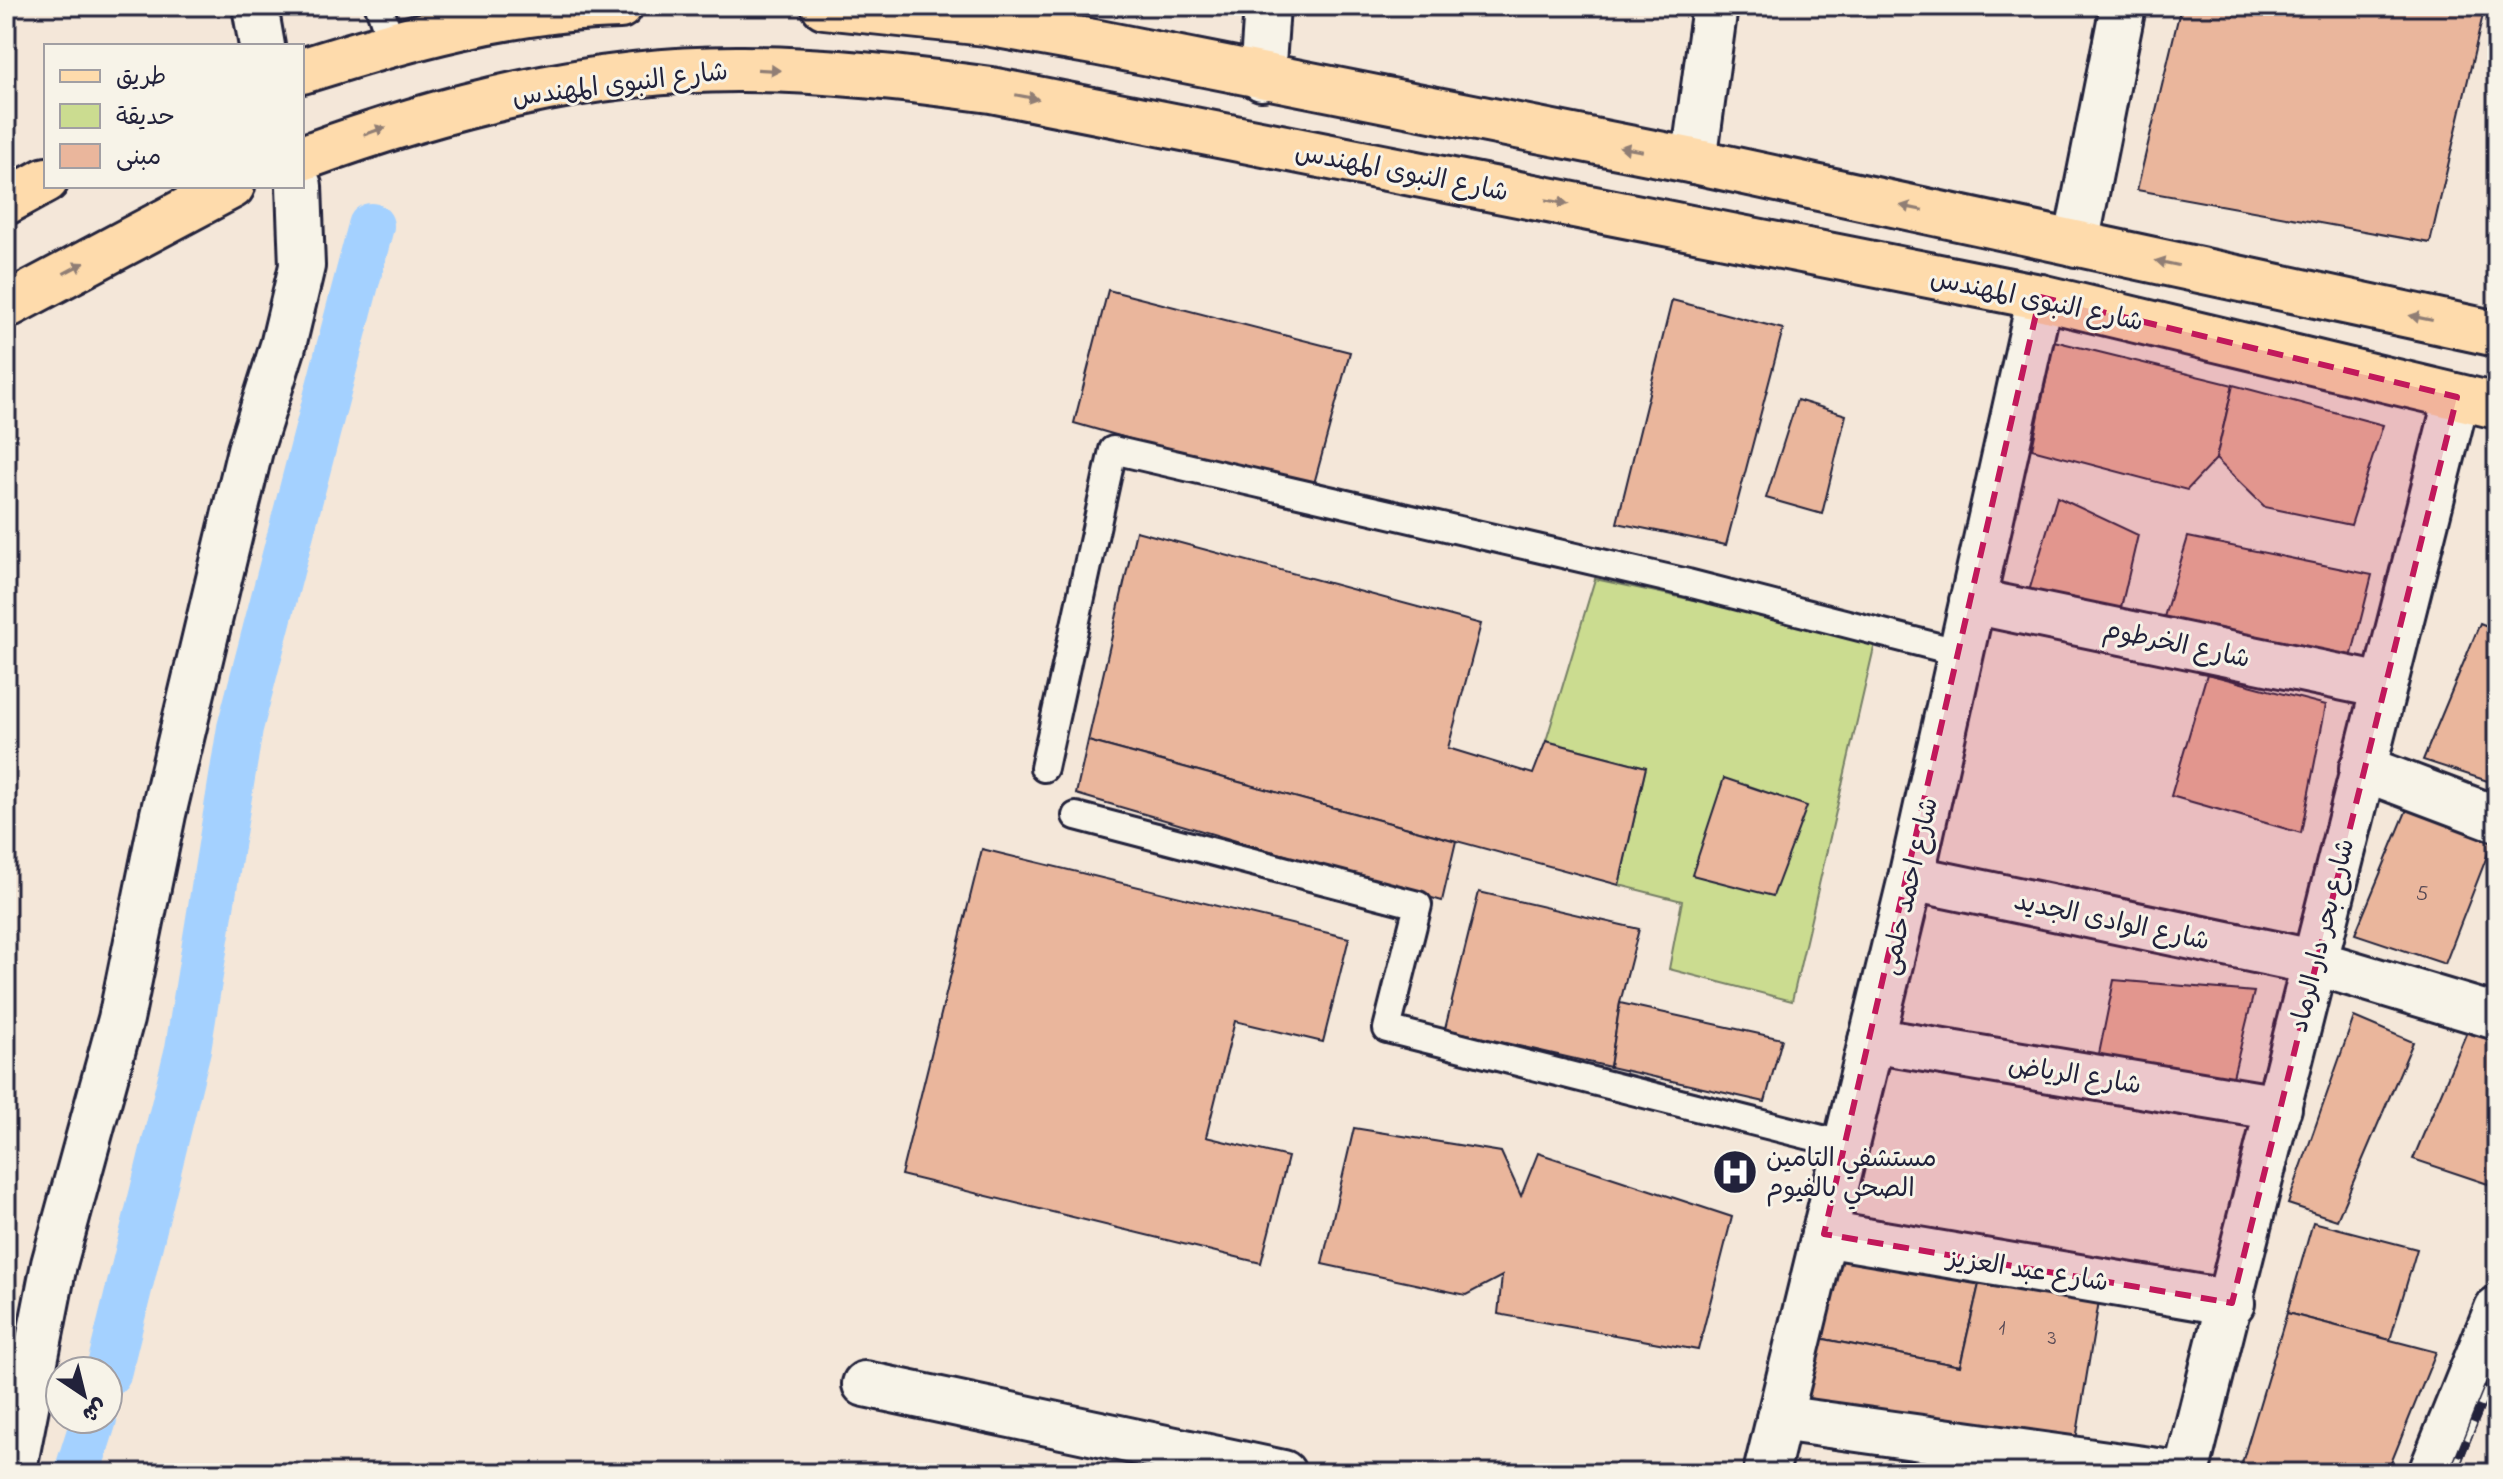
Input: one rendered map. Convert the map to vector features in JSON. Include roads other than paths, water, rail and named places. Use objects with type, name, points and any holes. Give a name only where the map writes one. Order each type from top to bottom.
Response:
[{"type":"main road","points":[[304,70],[385,26],[515,18],[587,7],[620,6]]},
{"type":"main road","points":[[824,6],[986,23],[1694,161],[2497,334]]},
{"type":"main road","name":"شارع النبوى المهندس","points":[[304,157],[414,118],[487,100],[615,78],[740,68],[899,78],[991,90],[2040,297],[2477,401]]},
{"type":"main road","points":[[6,202],[44,181]]},
{"type":"main road","points":[[6,306],[228,188]]},
{"type":"street","points":[[255,6],[262,44]]},
{"type":"street","points":[[1262,78],[1267,6]]},
{"type":"street","points":[[1694,161],[1715,6]]},
{"type":"street","points":[[2076,244],[2123,6]]},
{"type":"street","points":[[13,1473],[54,1264],[121,1019],[163,814],[250,450],[283,346],[302,266],[299,188]]},
{"type":"street","name":"شارع احمد حلمى","points":[[1766,1473],[1911,878],[2040,297]]},
{"type":"street","name":"شارع بحر دار الرماد","points":[[2186,1473],[2232,1303],[2383,686],[2477,401]]},
{"type":"street","name":"شارع الخرطوم","points":[[1972,601],[2383,686]]},
{"type":"street","points":[[2362,768],[2497,819]]},
{"type":"street","name":"شارع الوادى الجديد","points":[[1911,878],[2313,962],[2497,1017]]},
{"type":"street","name":"شارع الرياض","points":[[1871,1040],[2279,1108]]},
{"type":"street","name":"شارع عبد العزيز","points":[[1824,1234],[2232,1303]]},
{"type":"street","points":[[2431,1473],[2497,1309]]},
{"type":"street","points":[[865,1384],[1283,1473]]},
{"type":"street","points":[[1779,1418],[2172,1473]]},
{"type":"lane","points":[[1044,768],[1113,450],[1688,583],[1961,653]]},
{"type":"lane","points":[[1076,816],[1418,905],[1387,1029],[1846,1145]]},
{"type":"waterway","points":[[113,1355],[188,1049],[240,728],[371,226]]},
{"type":"waterway","points":[[77,1473],[89,1435]]},
{"type":"railway","points":[[2453,1473],[2497,1365]]},
{"type":"place","name":"مستشفي التامين الصحي بالفيوم","points":[[1735,1172]]}]
